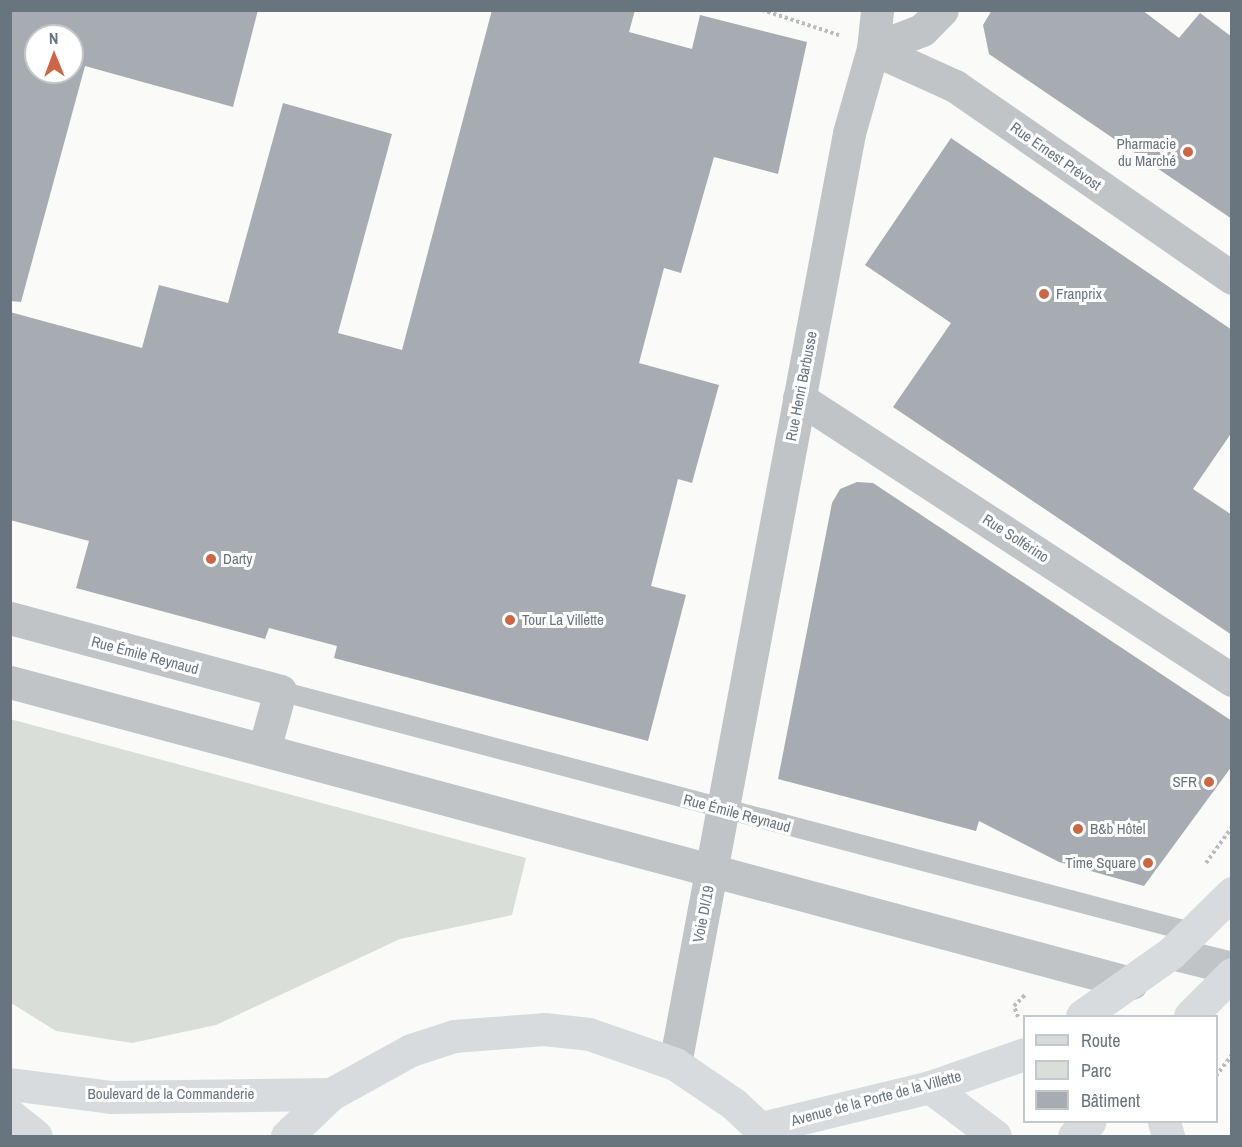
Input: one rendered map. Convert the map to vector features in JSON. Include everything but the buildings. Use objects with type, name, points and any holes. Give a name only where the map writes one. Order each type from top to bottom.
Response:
[{"type":"main road","points":[[1086,1015],[1183,943],[1230,895]]},
{"type":"main road","points":[[1192,1015],[1232,974]]},
{"type":"main road","points":[[287,1137],[331,1094],[411,1050],[499,1030],[589,1034],[675,1064],[764,1132]]},
{"type":"main road","name":"Avenue de la Porte de la Villette","points":[[764,1132],[930,1088],[1023,1054]]},
{"type":"main road","name":"Boulevard de la Commanderie","points":[[10,1084],[112,1097],[331,1094]]},
{"type":"main road","points":[[930,1088],[995,1137]]},
{"type":"main road","points":[[10,1115],[36,1137]]},
{"type":"main road","points":[[1074,1137],[1088,1123]]},
{"type":"street","name":"Rue Henri Barbusse","points":[[729,763],[849,133],[873,49],[877,10]]},
{"type":"street","points":[[873,49],[922,30],[942,10]]},
{"type":"street","name":"Rue Ernest Prévost","points":[[873,49],[956,86],[1232,278]]},
{"type":"street","name":"Rue Solférino","points":[[799,398],[1232,680]]},
{"type":"street","name":"Rue Émile Reynaud","points":[[10,618],[280,691]]},
{"type":"street","points":[[10,682],[1131,983]]},
{"type":"street","points":[[264,750],[280,691]]},
{"type":"street","name":"Voie DI/19","points":[[675,1064],[712,869],[729,763]]},
{"type":"street","points":[[1183,943],[1232,968]]},
{"type":"lane","name":"Rue Émile Reynaud","points":[[280,691],[722,809],[1183,943]]},
{"type":"path","points":[[762,10],[873,49]]},
{"type":"path","points":[[1218,1073],[1232,1055]]},
{"type":"green space","points":[[10,719],[526,858],[512,915],[400,939],[216,1025],[132,1043],[56,1031],[11,1003]]},
{"type":"place","name":"Pharmacie du Marché","points":[[1188,152]]},
{"type":"place","name":"Franprix","points":[[1044,294]]},
{"type":"place","name":"Darty","points":[[211,559]]},
{"type":"place","name":"Tour La Villette","points":[[510,620]]},
{"type":"place","name":"SFR","points":[[1209,782]]},
{"type":"place","name":"B&b Hôtel","points":[[1078,829]]},
{"type":"place","name":"Time Square","points":[[1148,863]]}]
